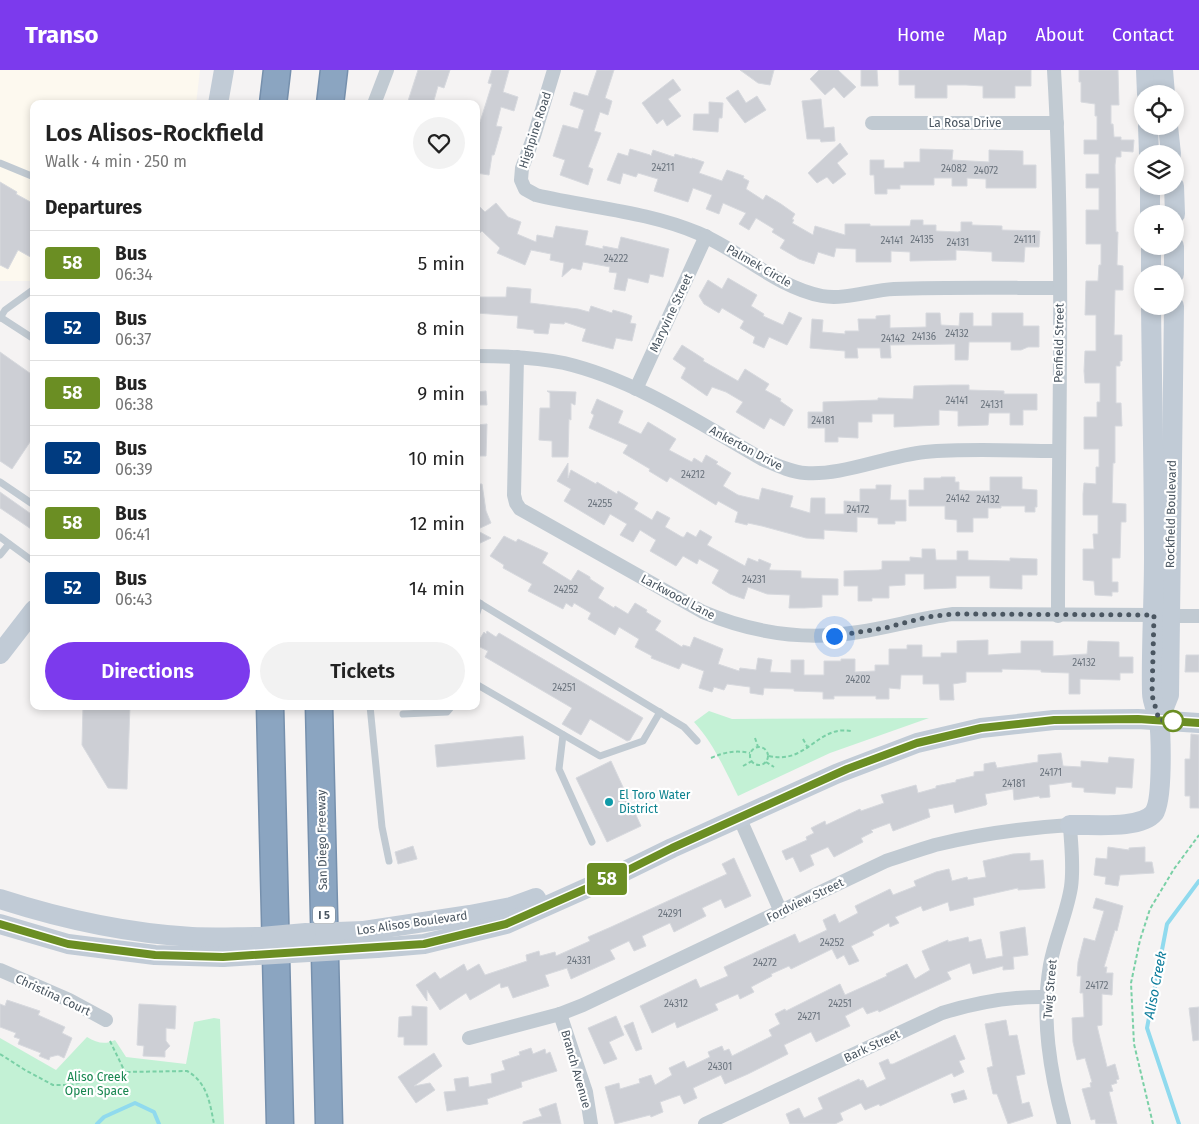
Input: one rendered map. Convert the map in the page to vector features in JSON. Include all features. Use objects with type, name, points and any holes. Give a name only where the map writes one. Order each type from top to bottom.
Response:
[{"type":"highway","points":[[273,100],[277,70]]},
{"type":"highway","points":[[330,100],[334,70]]},
{"type":"highway","points":[[270,710],[280,1124]]},
{"type":"highway","name":"San Diego Freeway","points":[[318,710],[329,1124]]},
{"type":"main road","points":[[219,100],[224,70]]},
{"type":"main road","points":[[1146,70],[1147,85]]},
{"type":"main road","points":[[1163,70],[1164,85]]},
{"type":"main road","name":"Rockfield Boulevard","points":[[1151,315],[1162,616]]},
{"type":"main road","name":"Rockfield Boulevard","points":[[1154,813],[1158,806],[1159,798],[1159,720],[1152,695],[1162,616],[1174,315]]},
{"type":"main road","points":[[0,654],[30,615]]},
{"type":"main road","name":"Los Alisos Boulevard","points":[[0,924],[68,944],[155,955],[223,957],[424,944],[506,924],[866,762],[917,743],[972,730],[1054,720],[1159,720],[1199,723]]},
{"type":"main road","name":"Fordview Street","points":[[1070,825],[1131,824],[1141,822],[1154,813]]},
{"type":"main road","name":"Los Alisos Boulevard","points":[[0,899],[67,918],[128,930],[192,937],[261,937],[364,931],[470,915],[511,907],[557,890],[584,889]]},
{"type":"street","points":[[376,100],[387,70]]},
{"type":"street","name":"Highpine Road","points":[[526,189],[521,180],[522,168],[554,70]]},
{"type":"street","name":"Penfield Street","points":[[1054,70],[1057,123],[1060,288],[1058,616]]},
{"type":"street","name":"La Rosa Drive","points":[[872,123],[1057,123]]},
{"type":"street","name":"Palmek Circle","points":[[526,189],[531,193],[542,196],[646,216],[706,236],[779,279],[801,290],[826,296],[892,289],[1060,288]]},
{"type":"street","name":"Maryvine Street","points":[[636,389],[706,236]]},
{"type":"street","name":"Ankerton Drive","points":[[480,356],[517,356],[562,363],[584,369],[636,389],[670,406],[762,459],[781,467],[805,473],[831,472],[892,457],[925,452],[1058,451]]},
{"type":"street","name":"Larkwood Lane","points":[[517,356],[514,495],[520,509],[703,612],[756,630],[795,636],[858,633],[927,617],[953,614],[1199,616]]},
{"type":"street","points":[[740,818],[781,912]]},
{"type":"street","name":"Fordview Street","points":[[468,1038],[560,1014],[583,1005],[886,861],[935,845],[1015,830],[1070,825]]},
{"type":"street","name":"Twig Street","points":[[1064,1124],[1050,1064],[1047,1038],[1047,997],[1050,964],[1071,886],[1073,864],[1070,825]]},
{"type":"street","name":"Christina Court","points":[[0,970],[69,1000],[106,1020]]},
{"type":"street","name":"Bark Street","points":[[705,1124],[942,1013],[973,1004],[1020,996],[1047,997]]},
{"type":"street","name":"Branch Avenue","points":[[560,1014],[586,1092],[591,1124]]},
{"type":"lane","points":[[0,164],[30,175]]},
{"type":"lane","points":[[30,292],[5,310],[0,317],[30,336]]},
{"type":"lane","points":[[0,482],[30,503]]},
{"type":"lane","points":[[0,537],[30,559]]},
{"type":"lane","points":[[0,555],[9,544]]},
{"type":"lane","points":[[480,603],[684,727],[697,741]]},
{"type":"lane","points":[[480,686],[600,756],[643,741],[660,712]]},
{"type":"lane","points":[[370,710],[382,827],[389,861]]},
{"type":"lane","points":[[403,714],[447,712],[449,710]]},
{"type":"lane","points":[[563,735],[559,768],[592,842]]},
{"type":"path","points":[[758,747],[763,748],[769,756],[776,758],[788,757],[802,752],[828,734],[846,730],[851,731]]},
{"type":"path","points":[[756,738],[758,747]]},
{"type":"path","points":[[803,739],[808,748]]},
{"type":"path","points":[[751,753],[758,747]]},
{"type":"path","points":[[711,758],[724,752],[735,750],[751,753]]},
{"type":"path","points":[[751,753],[753,764],[760,766],[766,762],[769,756]]},
{"type":"path","points":[[743,766],[752,761]]},
{"type":"path","points":[[766,762],[774,767]]},
{"type":"path","points":[[1153,1124],[1134,1044],[1132,983],[1140,940],[1150,909],[1174,869],[1199,835]]},
{"type":"path","points":[[110,1041],[125,1072]]},
{"type":"path","points":[[0,1054],[53,1085],[70,1085],[125,1072],[187,1071],[201,1082],[208,1094],[214,1124]]},
{"type":"shaded area","points":[[0,70],[200,70],[196,100],[30,100],[30,281],[0,281]]},
{"type":"green space","points":[[709,711],[732,719],[929,718],[830,753],[738,796],[713,748],[694,722]]},
{"type":"green space","name":"Aliso Creek Open Space","points":[[214,1018],[220,1019],[224,1124],[0,1124],[0,1038],[56,1070],[87,1037],[101,1043],[115,1040],[126,1057],[186,1064],[194,1022]]},
{"type":"building","points":[[418,70],[450,70],[444,88],[438,86],[434,100],[408,100]]},
{"type":"building","points":[[492,70],[509,70],[503,92],[518,97],[514,111],[501,107],[496,126],[502,127],[494,155],[492,155],[489,175],[480,174],[480,122],[492,84],[488,83]]},
{"type":"building","points":[[597,70],[614,70],[605,98],[612,101],[608,115],[600,112],[594,131],[601,133],[588,167],[593,169],[588,185],[560,175],[565,160],[553,156],[563,125],[578,129],[584,110],[570,105],[574,92],[588,96]]},
{"type":"building","points":[[740,70],[774,70],[770,85],[758,83]]},
{"type":"building","points":[[819,70],[838,70],[856,87],[844,98],[834,87],[825,95],[810,79]]},
{"type":"building","points":[[861,70],[877,70],[878,86],[861,86]]},
{"type":"building","points":[[899,70],[1031,70],[1031,86],[1015,86],[1015,98],[983,98],[983,86],[947,85],[947,98],[915,98],[915,85],[899,85]]},
{"type":"building","points":[[1079,70],[1118,70],[1119,105],[1111,105],[1111,124],[1113,124],[1114,137],[1121,137],[1121,140],[1134,140],[1133,152],[1121,151],[1121,157],[1116,157],[1115,165],[1116,232],[1118,232],[1117,265],[1123,266],[1123,290],[1115,290],[1114,335],[1122,335],[1122,361],[1120,361],[1120,366],[1116,366],[1116,403],[1121,403],[1122,426],[1115,426],[1112,503],[1126,504],[1126,522],[1121,522],[1120,558],[1112,558],[1112,582],[1118,582],[1118,592],[1112,592],[1112,596],[1095,595],[1094,581],[1083,580],[1083,549],[1094,549],[1093,534],[1098,534],[1098,515],[1083,515],[1084,483],[1096,484],[1096,467],[1099,467],[1099,449],[1084,449],[1084,417],[1097,417],[1097,402],[1100,402],[1100,383],[1085,383],[1085,351],[1096,351],[1096,315],[1085,315],[1086,281],[1098,281],[1099,265],[1101,265],[1101,244],[1086,244],[1086,210],[1099,210],[1099,188],[1086,188],[1086,174],[1099,174],[1099,154],[1084,154],[1084,140],[1097,140],[1097,116],[1095,116],[1095,104],[1081,102]]},
{"type":"building","points":[[673,79],[681,90],[668,99],[681,116],[667,126],[663,119],[657,124],[642,103]]},
{"type":"building","points":[[738,90],[746,103],[757,96],[766,110],[745,123],[726,98]]},
{"type":"building","points":[[821,99],[824,128],[834,127],[835,141],[821,142],[820,139],[807,139],[802,101]]},
{"type":"building","points":[[709,102],[723,103],[722,118],[719,118],[718,132],[693,130],[694,114],[709,114]]},
{"type":"building","points":[[840,143],[848,154],[837,163],[846,174],[833,184],[827,177],[817,183],[808,173]]},
{"type":"building","points":[[630,149],[651,156],[653,150],[674,157],[675,154],[704,162],[699,173],[722,181],[727,170],[744,176],[743,178],[749,181],[746,189],[763,200],[766,195],[781,204],[795,214],[792,223],[813,235],[815,226],[845,235],[845,224],[910,226],[911,220],[923,220],[923,225],[936,225],[936,231],[958,232],[961,231],[961,222],[972,222],[972,225],[1002,226],[1002,230],[1040,231],[1039,247],[1025,247],[1024,262],[992,261],[992,252],[956,250],[956,260],[910,261],[910,252],[891,251],[891,262],[856,262],[856,249],[836,248],[834,257],[818,252],[814,264],[799,259],[780,248],[785,240],[772,232],[774,229],[756,218],[749,230],[739,224],[746,213],[723,203],[719,214],[706,209],[712,195],[693,188],[688,202],[654,191],[658,179],[638,173],[636,177],[623,173],[620,184],[607,180],[618,153],[628,156]]},
{"type":"building","points":[[920,149],[953,150],[952,160],[989,162],[989,150],[1023,151],[1023,165],[1036,165],[1036,188],[986,188],[986,179],[967,178],[967,186],[952,186],[952,178],[934,178],[934,185],[900,185],[900,189],[887,189],[887,194],[875,194],[874,175],[870,175],[870,160],[884,160],[884,168],[904,168],[904,162],[920,162]]},
{"type":"building","points":[[0,182],[30,202],[30,257],[18,250],[8,269],[0,265]]},
{"type":"building","points":[[496,203],[508,217],[521,222],[517,234],[536,242],[537,235],[553,238],[556,226],[588,231],[585,245],[603,249],[603,246],[618,249],[621,237],[669,249],[663,277],[650,274],[648,283],[628,278],[625,291],[614,289],[617,273],[609,272],[610,267],[583,262],[581,270],[572,268],[562,277],[564,263],[550,260],[551,254],[531,250],[525,265],[497,253],[500,248],[482,231],[480,233],[480,207],[485,212]]},
{"type":"building","points":[[728,278],[757,295],[751,306],[764,314],[763,316],[783,325],[789,312],[802,318],[787,345],[769,337],[764,348],[753,343],[755,337],[740,328],[744,321],[722,308],[719,313],[704,304],[699,296],[708,280],[722,289]]},
{"type":"building","points":[[507,287],[531,289],[530,303],[589,312],[591,306],[612,313],[613,310],[627,314],[632,316],[630,323],[636,324],[632,341],[616,338],[613,349],[582,341],[586,329],[565,322],[564,324],[550,323],[548,334],[534,333],[534,330],[517,328],[518,316],[480,313],[480,297],[506,297]]},
{"type":"building","points":[[926,313],[940,313],[941,325],[959,326],[960,313],[973,313],[973,326],[992,326],[992,313],[1023,313],[1023,326],[1039,326],[1039,347],[1011,350],[1011,342],[969,342],[968,360],[955,360],[955,344],[890,345],[891,358],[881,358],[880,348],[857,348],[858,358],[845,358],[845,351],[810,348],[812,319],[823,320],[822,332],[845,334],[845,331],[859,331],[858,319],[876,319],[876,316],[890,315],[890,328],[926,327]]},
{"type":"building","points":[[682,345],[704,359],[703,361],[738,381],[745,369],[769,384],[765,390],[781,399],[780,401],[793,410],[784,426],[770,418],[764,429],[736,412],[743,402],[726,392],[712,387],[707,396],[681,378],[686,368],[673,359]]},
{"type":"building","points":[[0,352],[30,373],[30,442],[12,469],[0,461]]},
{"type":"building","points":[[969,385],[969,390],[1004,391],[1004,394],[1037,394],[1037,410],[1023,410],[1023,425],[1010,425],[1010,413],[989,413],[988,425],[958,426],[958,411],[939,410],[939,425],[894,427],[894,414],[872,414],[872,422],[858,422],[858,438],[838,437],[838,442],[825,442],[825,428],[808,428],[808,412],[823,412],[823,402],[878,400],[878,398],[913,399],[914,386]]},
{"type":"building","points":[[486,391],[487,405],[480,405],[480,392]]},
{"type":"building","points":[[547,391],[576,392],[575,405],[571,403],[571,420],[569,419],[568,457],[552,457],[552,441],[539,440],[540,408],[550,408],[550,393]]},
{"type":"building","points":[[597,399],[623,411],[618,423],[641,434],[648,422],[676,439],[669,450],[686,459],[692,462],[694,458],[702,463],[706,455],[718,462],[716,464],[731,473],[723,486],[738,495],[759,500],[762,488],[793,496],[790,507],[810,513],[811,498],[825,498],[825,514],[844,514],[844,501],[860,502],[860,489],[876,489],[876,485],[891,485],[890,500],[906,500],[906,521],[895,521],[895,524],[878,524],[878,518],[857,517],[857,532],[824,530],[824,539],[806,538],[762,526],[735,522],[738,512],[718,501],[716,505],[670,477],[667,482],[623,453],[628,445],[589,428],[594,415],[591,413]]},
{"type":"building","points":[[487,424],[486,456],[480,456],[480,425]]},
{"type":"building","points":[[568,463],[568,478],[571,470],[617,494],[618,491],[638,503],[634,509],[652,520],[657,511],[670,518],[665,527],[682,537],[687,532],[696,537],[700,530],[712,537],[707,545],[745,566],[748,558],[758,562],[759,559],[771,564],[769,570],[801,571],[801,578],[838,579],[838,595],[822,595],[822,607],[789,608],[790,595],[767,594],[748,587],[744,599],[730,594],[712,583],[719,570],[699,559],[697,564],[683,556],[676,566],[650,551],[656,540],[640,530],[633,542],[620,535],[627,524],[610,514],[604,525],[564,501],[571,489],[557,481]]},
{"type":"building","points":[[955,477],[955,482],[959,482],[959,490],[990,491],[990,477],[1022,477],[1022,489],[1037,490],[1037,507],[1035,507],[1035,512],[1025,512],[1025,506],[988,508],[988,518],[973,518],[973,532],[957,532],[957,520],[945,519],[945,506],[909,506],[909,490],[924,490],[924,478]]},
{"type":"building","points":[[480,484],[482,484],[486,511],[491,523],[480,528]]},
{"type":"building","points":[[0,492],[30,513],[30,528],[0,508]]},
{"type":"building","points":[[480,532],[491,538],[480,543]]},
{"type":"building","points":[[504,536],[516,542],[518,539],[548,553],[542,563],[571,581],[578,570],[590,577],[590,579],[604,588],[598,598],[614,608],[615,606],[628,614],[635,603],[647,610],[646,612],[661,621],[655,630],[682,647],[683,645],[690,647],[694,637],[723,649],[718,664],[739,671],[740,668],[756,670],[758,658],[772,660],[770,672],[791,673],[791,660],[804,660],[804,675],[824,675],[824,661],[841,661],[841,659],[855,659],[855,672],[875,671],[875,665],[889,665],[889,649],[907,649],[907,645],[922,645],[922,657],[941,657],[941,653],[957,653],[957,641],[988,640],[988,655],[1021,653],[1021,641],[1053,641],[1053,656],[1087,654],[1088,641],[1119,642],[1119,657],[1133,657],[1133,673],[1120,673],[1120,680],[1080,679],[1080,694],[1069,694],[1069,673],[1002,669],[1002,672],[966,672],[966,682],[953,684],[954,700],[940,700],[939,684],[923,684],[923,675],[901,675],[900,689],[889,688],[889,699],[876,699],[876,696],[834,696],[834,699],[823,699],[823,692],[764,688],[763,695],[750,693],[750,687],[727,684],[724,690],[714,687],[712,692],[699,688],[704,671],[682,663],[679,669],[651,658],[652,656],[635,647],[639,639],[619,627],[615,635],[588,619],[591,613],[574,603],[572,607],[566,603],[563,609],[528,591],[532,584],[503,568],[504,565],[490,556]]},
{"type":"building","points":[[922,549],[935,549],[936,560],[957,560],[957,551],[968,551],[968,560],[1010,561],[1010,558],[1037,559],[1037,575],[1022,575],[1022,589],[990,588],[990,576],[956,576],[956,588],[924,589],[924,574],[905,574],[905,585],[889,586],[889,598],[872,598],[872,601],[858,601],[858,586],[844,586],[844,571],[879,570],[882,569],[882,561],[910,561],[910,557],[922,558]]},
{"type":"building","points":[[487,631],[496,637],[499,633],[643,718],[630,740],[627,741],[590,719],[581,735],[562,724],[572,708],[485,657],[488,651],[480,647],[480,639],[484,632],[486,634]]},
{"type":"building","points":[[1186,655],[1199,655],[1199,672],[1185,672]]},
{"type":"building","points":[[83,710],[130,710],[127,789],[108,788],[82,745]]},
{"type":"building","points":[[1191,734],[1199,735],[1199,808],[1190,808],[1190,796],[1185,796],[1185,759],[1190,759]]},
{"type":"building","points":[[523,736],[525,759],[437,767],[435,745]]},
{"type":"building","points":[[1061,753],[1063,766],[1081,767],[1081,761],[1108,763],[1109,757],[1134,759],[1132,788],[1116,787],[1115,794],[1084,792],[1084,788],[1072,787],[1072,782],[1049,785],[1050,797],[1040,798],[1039,796],[1014,800],[1013,789],[985,794],[986,805],[955,813],[953,804],[928,809],[930,817],[893,831],[890,823],[871,830],[873,832],[861,838],[863,842],[834,857],[828,847],[810,855],[814,865],[800,872],[793,857],[786,860],[782,851],[807,840],[806,837],[814,833],[811,828],[825,821],[826,825],[860,809],[861,811],[884,803],[881,795],[916,785],[918,793],[936,788],[936,786],[956,782],[956,780],[974,776],[974,772],[984,771],[984,764],[995,762],[997,768],[1038,762],[1038,755]]},
{"type":"building","name":"El Toro Water District","points":[[611,761],[641,826],[607,842],[576,778]]},
{"type":"building","points":[[413,846],[417,859],[398,864],[395,852]]},
{"type":"building","points":[[1108,847],[1129,850],[1129,848],[1145,847],[1145,862],[1152,862],[1154,873],[1120,875],[1118,886],[1105,884],[1106,877],[1094,875],[1096,858],[1107,859]]},
{"type":"building","points":[[1030,853],[1030,861],[1043,860],[1045,888],[1018,890],[1018,888],[973,898],[974,905],[950,911],[948,902],[923,911],[921,906],[895,917],[899,923],[890,927],[889,923],[872,932],[874,935],[851,946],[859,961],[849,965],[844,955],[837,959],[832,949],[791,969],[789,966],[771,974],[772,976],[751,987],[754,992],[740,999],[738,994],[715,1004],[718,1010],[677,1028],[675,1022],[652,1033],[640,1006],[696,979],[700,988],[728,976],[724,967],[795,934],[799,943],[827,930],[823,920],[835,914],[839,923],[858,913],[855,906],[890,889],[893,895],[916,886],[914,881],[949,869],[952,881],[967,877],[968,880],[986,877],[983,861],[1013,854]]},
{"type":"building","points":[[734,858],[751,896],[725,908],[721,899],[702,908],[706,916],[674,932],[670,923],[642,936],[646,946],[634,951],[629,941],[610,950],[615,959],[571,979],[567,968],[545,975],[549,986],[513,998],[508,986],[501,988],[500,983],[470,1000],[466,993],[440,1010],[427,990],[427,1001],[416,985],[435,972],[440,979],[464,964],[467,971],[479,964],[485,975],[527,961],[526,955],[539,951],[540,956],[555,952],[556,956],[590,941],[588,937],[727,874],[722,864]]},
{"type":"building","points":[[1096,898],[1123,906],[1117,931],[1115,930],[1104,967],[1107,967],[1106,973],[1113,973],[1112,995],[1102,994],[1102,1025],[1097,1026],[1107,1067],[1115,1064],[1119,1079],[1116,1080],[1117,1083],[1111,1085],[1113,1091],[1109,1092],[1117,1124],[1096,1124],[1095,1119],[1091,1120],[1082,1089],[1091,1087],[1090,1083],[1092,1082],[1085,1058],[1077,1060],[1073,1042],[1072,1018],[1084,1017],[1083,993],[1080,993],[1081,976],[1077,976],[1078,962],[1084,938],[1095,941],[1104,911],[1093,908]]},
{"type":"building","points":[[1025,927],[1028,955],[1013,957],[1014,969],[1003,970],[1003,966],[973,974],[970,963],[947,972],[951,979],[879,1012],[878,1010],[867,1014],[863,1007],[845,1016],[850,1026],[816,1042],[811,1032],[784,1045],[788,1054],[748,1074],[725,1084],[721,1075],[693,1088],[697,1098],[684,1104],[680,1095],[660,1102],[663,1112],[651,1117],[650,1115],[615,1124],[605,1087],[619,1083],[620,1089],[640,1083],[639,1079],[651,1075],[655,1085],[672,1075],[669,1068],[684,1061],[687,1068],[710,1057],[708,1052],[722,1046],[724,1051],[729,1049],[732,1056],[772,1036],[769,1030],[780,1024],[775,1014],[785,1009],[786,1011],[840,984],[845,995],[887,976],[886,974],[907,964],[915,979],[930,970],[922,951],[948,940],[948,942],[968,937],[969,942],[981,939],[986,959],[1003,956],[1000,932]]},
{"type":"building","points":[[7,1000],[40,1011],[38,1015],[65,1027],[62,1033],[72,1038],[64,1058],[58,1055],[50,1057],[49,1060],[39,1056],[41,1053],[18,1044],[20,1039],[14,1037],[16,1033],[0,1027],[0,1004],[5,1006]]},
{"type":"building","points":[[139,1004],[176,1006],[175,1029],[166,1028],[166,1041],[170,1046],[165,1051],[165,1057],[143,1056],[144,1046],[137,1045]]},
{"type":"building","points":[[412,1006],[427,1007],[427,1045],[404,1045],[404,1037],[398,1037],[399,1017],[412,1016]]},
{"type":"building","points":[[1199,1007],[1199,1040],[1193,1041],[1189,1008]]},
{"type":"building","points":[[616,1016],[624,1035],[609,1042],[617,1059],[604,1064],[588,1028]]},
{"type":"building","points":[[1006,1020],[1009,1036],[1017,1035],[1025,1074],[1016,1076],[1022,1104],[1029,1102],[1033,1116],[1008,1124],[997,1094],[993,1094],[987,1068],[993,1066],[985,1024]]},
{"type":"building","points":[[633,1022],[642,1049],[636,1051],[624,1026]]},
{"type":"building","points":[[955,1035],[965,1059],[959,1061],[964,1072],[954,1077],[952,1073],[880,1106],[879,1104],[865,1110],[861,1103],[840,1113],[843,1120],[835,1124],[790,1124],[786,1114],[799,1108],[804,1118],[823,1109],[818,1098],[835,1090],[859,1079],[860,1081],[863,1080],[867,1088],[886,1079],[879,1063],[888,1059],[890,1064],[893,1064]]},
{"type":"building","points":[[531,1048],[533,1054],[545,1049],[546,1054],[550,1052],[557,1071],[521,1082],[522,1087],[487,1099],[488,1104],[447,1111],[444,1092],[456,1091],[454,1079],[468,1077],[469,1087],[492,1083],[491,1074],[505,1070],[502,1061],[520,1055],[519,1052]]},
{"type":"building","points":[[434,1053],[442,1066],[414,1086],[430,1083],[435,1090],[416,1103],[398,1077]]},
{"type":"building","points":[[964,1090],[967,1099],[954,1103],[951,1094]]},
{"type":"building","points":[[556,1103],[561,1124],[523,1124],[523,1122],[542,1116],[539,1109]]},
{"type":"waterway","name":"Aliso Creek","points":[[1179,1124],[1147,1028],[1167,924],[1199,881]]},
{"type":"waterway","name":"Aliso Creek","points":[[97,1124],[104,1117],[135,1103],[154,1112],[159,1124]]},
{"type":"bus line","name":"58","points":[[0,924],[68,944],[155,955],[223,957],[424,944],[506,924],[858,764],[917,743],[981,728],[1054,720],[1138,719],[1199,723]]},
{"type":"place","name":"El Toro Water District","points":[[609,802]]},
{"type":"route","points":[[834,636],[885,628],[927,617],[953,614],[1154,615],[1152,695],[1159,720],[1173,721]]}]
